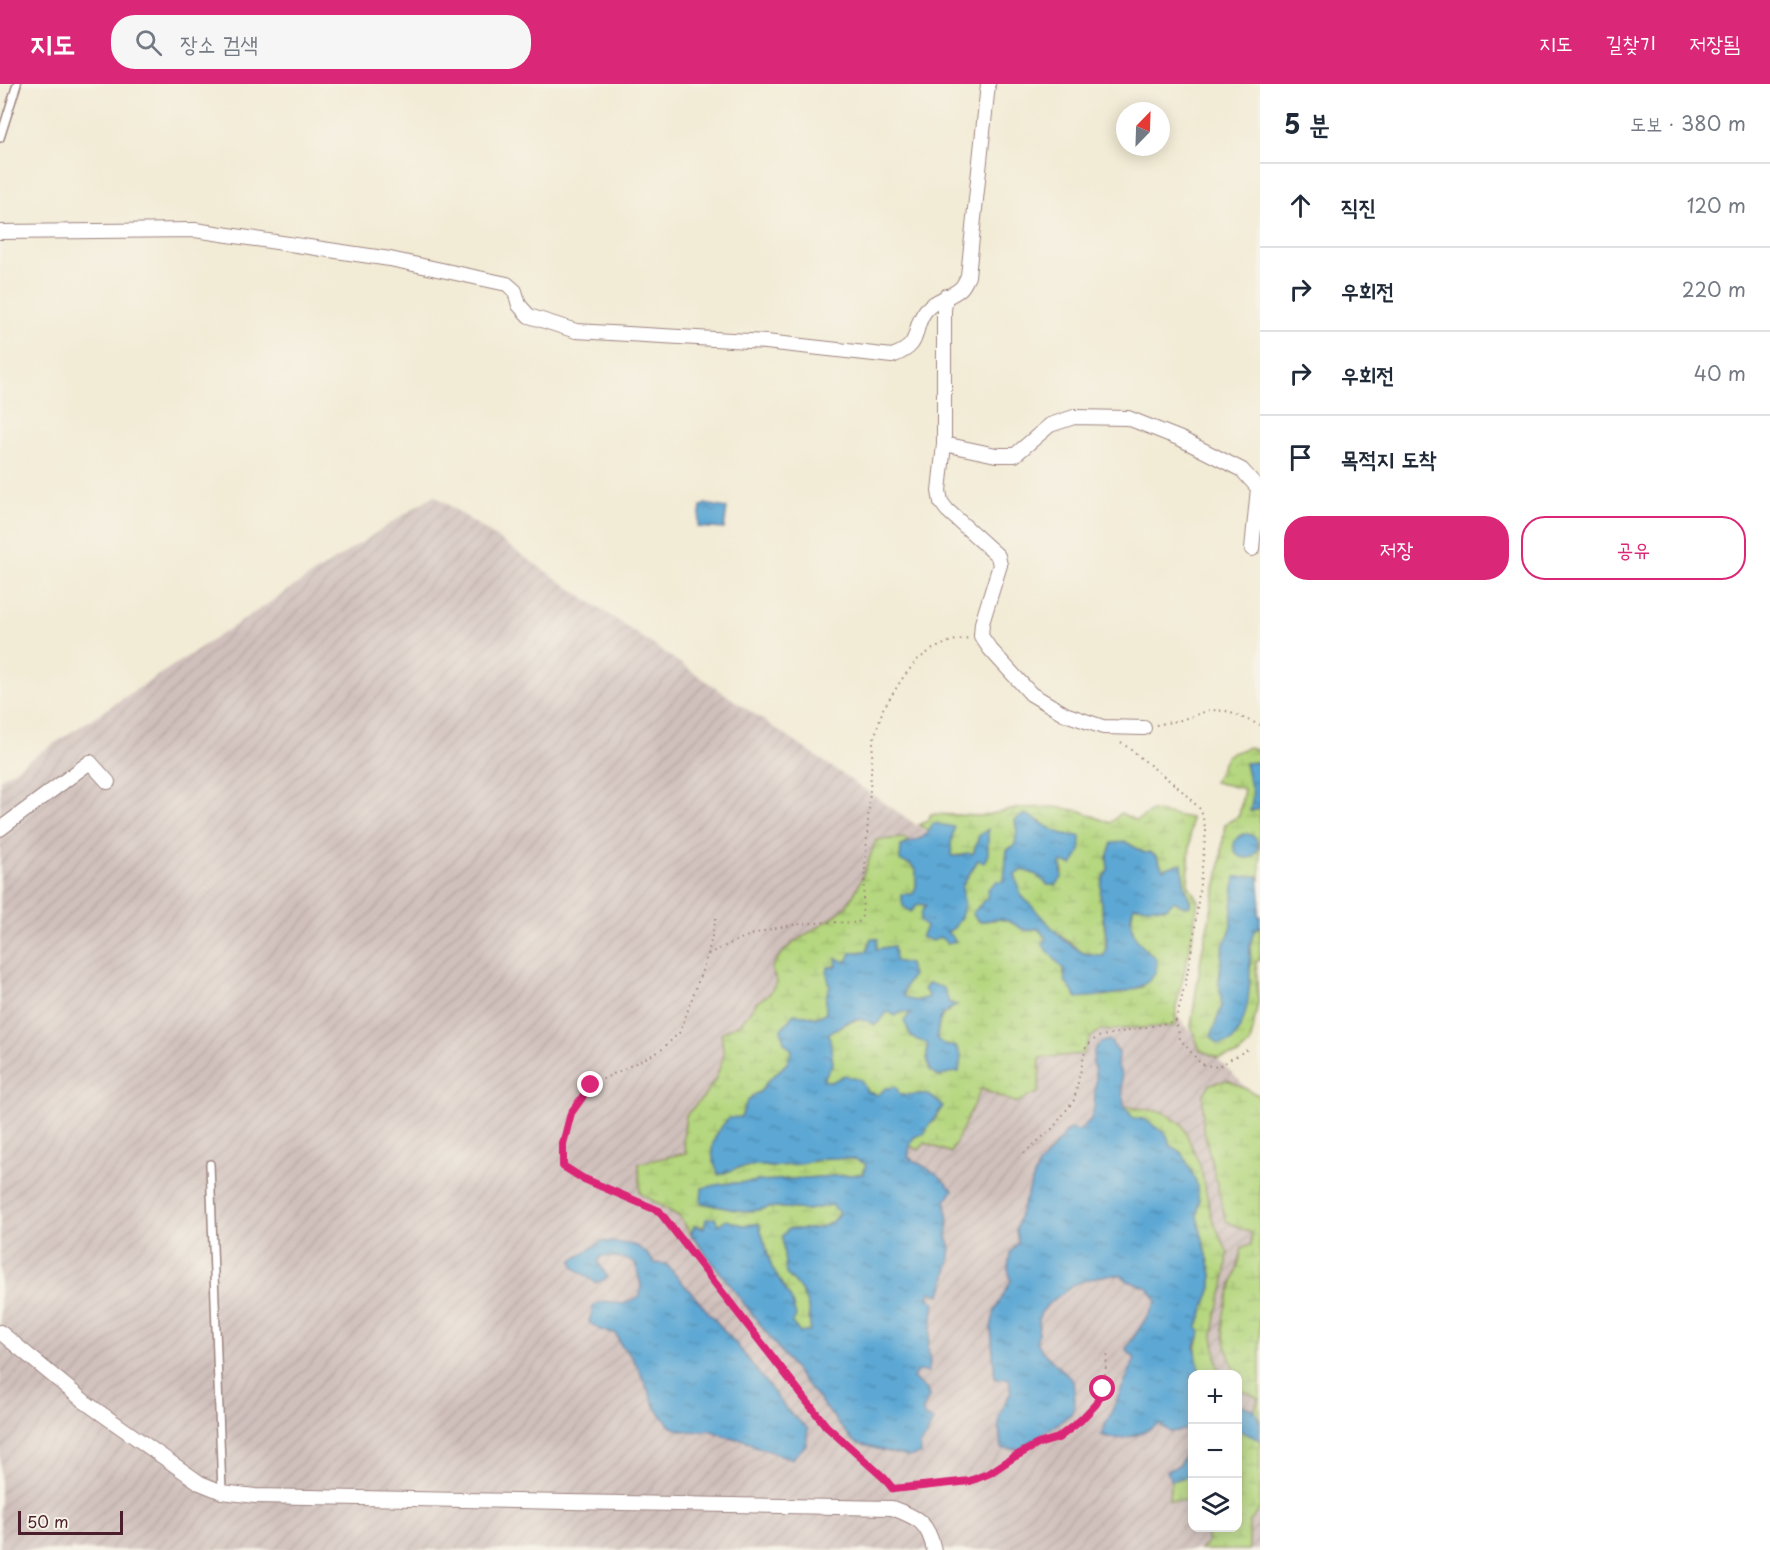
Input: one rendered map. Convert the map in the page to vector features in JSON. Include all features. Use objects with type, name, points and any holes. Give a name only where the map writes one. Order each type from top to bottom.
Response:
[{"type":"street","points":[[0,232],[195,230],[390,259],[507,284],[515,291],[519,305],[529,316],[576,331],[766,342],[892,356],[905,351],[914,340],[923,313],[933,302],[960,289],[968,276],[988,84]]},
{"type":"street","points":[[946,296],[944,310],[944,444],[939,491],[941,502],[947,510],[998,556],[1000,565],[982,623],[981,636],[1031,694],[1065,714],[1103,728],[1144,728]]},
{"type":"street","points":[[944,444],[996,455],[1015,455],[1050,425],[1074,417],[1128,418],[1181,438],[1242,470],[1258,488],[1252,549]]},
{"type":"street","points":[[0,829],[90,762],[108,782]]},
{"type":"street","points":[[0,1332],[85,1402],[200,1483],[222,1492],[267,1497],[892,1508],[914,1516],[930,1532],[934,1550]]},
{"type":"lane","points":[[0,138],[17,84]]},
{"type":"lane","points":[[210,1164],[222,1492]]},
{"type":"path","points":[[708,954],[751,935],[779,927],[810,923],[858,923],[862,916],[873,742],[883,709],[917,660],[951,641],[981,636]]},
{"type":"path","points":[[1144,728],[1181,720],[1210,710],[1226,711],[1260,725]]},
{"type":"path","points":[[1103,728],[1180,789],[1201,810],[1206,831],[1194,936],[1176,1021],[1180,1040],[1200,1064],[1217,1067],[1250,1048]]},
{"type":"path","points":[[716,918],[708,954],[680,1032],[660,1051],[591,1085],[571,1113],[563,1144],[563,1166],[582,1178],[659,1211],[826,1426],[884,1478],[893,1489],[892,1508]]},
{"type":"path","points":[[1024,1154],[1053,1128],[1074,1100],[1086,1047],[1091,1042],[1097,1037],[1115,1032],[1176,1021]]},
{"type":"path","points":[[893,1489],[970,1481],[990,1473],[1038,1444],[1058,1438],[1081,1420],[1096,1404],[1103,1389],[1108,1351]]},
{"type":"shaded area","points":[[434,495],[1136,975],[1260,1102],[1260,1424],[1255,1410],[1242,1405],[1242,1370],[1207,1370],[1124,1106],[1121,1075],[1117,1063],[1093,1061],[1096,1078],[1091,1119],[1038,1166],[1024,1200],[1016,1230],[1018,1243],[1008,1268],[1011,1281],[995,1310],[995,1378],[1009,1378],[1011,1392],[1000,1409],[998,1419],[1002,1449],[1021,1449],[1073,1381],[1042,1351],[1037,1341],[1040,1314],[1049,1303],[1077,1283],[1100,1276],[1121,1275],[1128,1281],[1148,1288],[1157,1301],[1126,1349],[1135,1359],[1101,1435],[1149,1430],[1159,1424],[1170,1432],[1185,1430],[1188,1433],[1188,1445],[1171,1481],[1188,1476],[1188,1532],[1242,1532],[1242,1432],[1260,1440],[1260,1550],[0,1550],[0,779]]},
{"type":"green space","points":[[1249,747],[1260,751],[1260,762],[1245,763],[1253,790],[1251,811],[1260,809],[1260,881],[1258,876],[1232,915],[1230,932],[1223,946],[1219,981],[1222,1006],[1216,1021],[1250,972],[1251,936],[1256,927],[1260,927],[1260,960],[1256,961],[1258,1002],[1250,1044],[1238,1055],[1218,1058],[1200,1050],[1191,1027],[1202,952],[1219,875],[1225,824],[1239,816],[1244,789],[1214,782],[1227,755]]},
{"type":"green space","points":[[1055,807],[1081,811],[1110,823],[1121,813],[1136,821],[1152,811],[1191,818],[1188,884],[1198,901],[1191,944],[1176,1007],[1176,1026],[1101,1030],[1090,1038],[1083,1054],[1040,1058],[1039,1092],[1016,1103],[981,1089],[951,1153],[925,1143],[919,1150],[910,1146],[914,1137],[925,1133],[929,1124],[936,1117],[928,1094],[900,1095],[886,1088],[878,1095],[822,1080],[833,1063],[828,1033],[854,1021],[881,1020],[887,1010],[912,1013],[912,1038],[927,1043],[927,1058],[940,1077],[948,1073],[961,1056],[956,1047],[944,1045],[937,1039],[941,1018],[957,1005],[932,998],[912,1001],[903,996],[906,985],[895,961],[867,951],[855,952],[844,963],[829,967],[830,987],[826,996],[826,1013],[815,1018],[806,1015],[787,1063],[761,1091],[747,1102],[718,1174],[757,1165],[771,1167],[826,1158],[855,1159],[866,1164],[863,1174],[721,1184],[701,1203],[745,1212],[775,1207],[807,1210],[832,1205],[839,1213],[823,1227],[788,1229],[786,1274],[799,1287],[806,1300],[809,1314],[810,1332],[800,1333],[792,1323],[791,1300],[772,1268],[759,1224],[742,1225],[726,1220],[711,1226],[694,1226],[691,1234],[680,1217],[640,1193],[639,1163],[686,1153],[683,1140],[686,1115],[705,1095],[715,1080],[724,1056],[721,1033],[741,1023],[757,1002],[769,994],[777,982],[771,969],[785,950],[842,910],[853,897],[876,840],[906,838],[909,841],[901,846],[910,864],[916,870],[916,887],[913,894],[918,904],[926,905],[940,936],[947,932],[964,906],[962,886],[978,860],[979,836],[973,854],[951,856],[951,844],[919,825],[928,821],[931,814],[980,816],[1021,808]],"holes":[[[1015,820],[1040,821],[1053,832],[1068,835],[1061,861],[1063,873],[1048,885],[1035,874],[1023,870],[1015,875],[1021,895],[1049,926],[1083,953],[1104,956],[1106,945],[1100,890],[1108,870],[1107,857],[1126,842],[1144,853],[1150,852],[1156,856],[1163,869],[1181,864],[1191,905],[1184,907],[1174,900],[1166,908],[1134,906],[1132,912],[1133,931],[1146,952],[1143,987],[1104,996],[1065,981],[1062,966],[1055,952],[1037,928],[1024,929],[1002,919],[980,922],[972,914],[1004,882],[1007,850],[1015,845],[1017,831]]]},
{"type":"green space","points":[[1228,1080],[1260,1096],[1260,1424],[1255,1410],[1258,1398],[1242,1390],[1242,1370],[1234,1370],[1223,1329],[1225,1310],[1242,1247],[1251,1245],[1251,1233],[1226,1221],[1203,1128],[1203,1095],[1210,1084]]},
{"type":"green space","points":[[1124,1106],[1163,1112],[1182,1124],[1200,1165],[1212,1218],[1228,1253],[1224,1287],[1213,1335],[1218,1370],[1199,1370],[1197,1360],[1196,1351],[1201,1332],[1197,1328],[1212,1287],[1212,1274],[1197,1217],[1199,1201],[1183,1154],[1170,1145],[1144,1119],[1133,1118]]},
{"type":"green space","points":[[1242,1432],[1260,1440],[1260,1509],[1249,1523],[1249,1550],[1200,1550],[1207,1543],[1207,1532],[1242,1532]]},
{"type":"green space","points":[[1188,1476],[1188,1501],[1169,1500],[1171,1481]]},
{"type":"water","points":[[705,504],[727,508],[724,529],[698,527],[701,507]]},
{"type":"water","points":[[1260,762],[1260,809],[1250,811],[1253,795],[1245,763]]},
{"type":"water","points":[[1025,814],[1056,832],[1081,836],[1077,858],[1072,865],[1061,862],[1062,878],[1056,885],[1048,885],[1035,874],[1023,870],[1015,875],[1021,895],[1064,940],[1083,953],[1104,956],[1106,934],[1100,890],[1102,880],[1108,870],[1107,857],[1112,843],[1126,842],[1144,853],[1149,852],[1156,856],[1163,869],[1182,863],[1184,882],[1191,905],[1184,907],[1174,901],[1166,908],[1134,906],[1131,914],[1135,937],[1157,959],[1156,972],[1141,986],[1120,993],[1077,998],[1065,981],[1064,970],[1042,944],[1046,938],[1038,928],[1024,930],[1002,919],[980,922],[972,914],[987,897],[988,889],[997,881],[1004,881],[1007,850],[1015,845],[1017,831],[1015,820]]},
{"type":"water","points":[[933,823],[954,827],[951,844],[952,856],[973,854],[979,836],[988,829],[988,854],[984,862],[978,860],[962,886],[964,906],[961,917],[954,928],[947,932],[956,941],[947,943],[940,937],[933,941],[921,937],[926,927],[920,921],[921,913],[926,905],[918,904],[911,912],[903,906],[901,894],[913,894],[916,887],[916,870],[910,864],[900,861],[901,846],[924,837]]},
{"type":"water","points":[[1246,834],[1251,835],[1257,841],[1257,851],[1251,857],[1246,858],[1241,857],[1235,851],[1234,846],[1235,841],[1241,835]]},
{"type":"water","points":[[1258,876],[1260,927],[1256,928],[1253,933],[1251,943],[1247,1008],[1241,1026],[1231,1042],[1218,1044],[1211,1036],[1222,1006],[1219,981],[1223,946],[1230,932],[1235,877]]},
{"type":"water","points":[[871,938],[878,939],[876,949],[894,946],[895,961],[909,964],[912,976],[903,995],[916,1001],[929,997],[924,989],[929,983],[944,988],[949,1003],[957,1005],[941,1018],[937,1039],[944,1045],[956,1047],[961,1056],[959,1072],[948,1073],[940,1077],[930,1071],[927,1043],[912,1038],[904,1021],[911,1013],[902,1012],[895,1016],[888,1011],[875,1025],[868,1021],[856,1020],[829,1033],[833,1063],[823,1080],[832,1082],[844,1075],[861,1080],[867,1092],[878,1095],[886,1088],[896,1087],[900,1095],[928,1094],[943,1106],[925,1133],[914,1137],[908,1157],[937,1174],[953,1190],[946,1201],[947,1237],[951,1247],[949,1264],[941,1295],[930,1292],[928,1297],[935,1303],[928,1347],[930,1364],[928,1372],[917,1371],[913,1378],[927,1390],[929,1397],[923,1410],[924,1416],[933,1421],[920,1445],[921,1454],[908,1457],[853,1441],[798,1374],[691,1234],[694,1226],[704,1228],[706,1219],[715,1218],[719,1225],[726,1220],[742,1225],[759,1224],[772,1268],[791,1299],[796,1316],[792,1323],[800,1333],[810,1331],[806,1300],[786,1274],[782,1236],[788,1229],[810,1229],[829,1224],[839,1213],[832,1205],[807,1210],[775,1207],[745,1212],[701,1203],[702,1188],[721,1184],[863,1174],[866,1164],[855,1159],[826,1158],[799,1164],[737,1168],[719,1175],[712,1151],[715,1138],[723,1125],[729,1118],[741,1117],[752,1096],[761,1091],[787,1063],[792,1050],[784,1042],[781,1029],[794,1014],[815,1018],[826,1013],[826,996],[830,987],[828,967],[837,966],[836,958],[847,962],[851,953],[867,951]]},
{"type":"water","points":[[1109,1040],[1119,1053],[1117,1063],[1121,1075],[1124,1106],[1133,1118],[1144,1119],[1167,1135],[1170,1145],[1183,1154],[1196,1181],[1199,1201],[1197,1217],[1212,1274],[1212,1287],[1197,1328],[1201,1332],[1195,1346],[1199,1370],[1188,1370],[1188,1433],[1185,1430],[1170,1432],[1159,1424],[1131,1437],[1117,1438],[1101,1435],[1135,1359],[1126,1349],[1157,1301],[1148,1288],[1128,1281],[1121,1275],[1100,1276],[1077,1283],[1049,1303],[1040,1314],[1037,1341],[1042,1351],[1073,1381],[1075,1403],[1071,1414],[1021,1449],[1002,1449],[999,1419],[1011,1392],[1009,1378],[995,1379],[991,1328],[995,1310],[1011,1281],[1008,1268],[1010,1253],[1018,1243],[1016,1230],[1019,1217],[1038,1166],[1069,1129],[1079,1131],[1091,1119],[1096,1078],[1094,1050],[1100,1043]]},
{"type":"water","points":[[602,1241],[632,1244],[643,1250],[654,1263],[666,1264],[737,1345],[787,1410],[808,1429],[806,1445],[792,1459],[755,1446],[744,1439],[733,1439],[709,1430],[689,1432],[671,1427],[656,1408],[632,1357],[621,1345],[615,1333],[600,1330],[589,1322],[594,1305],[605,1301],[624,1304],[640,1296],[641,1285],[635,1262],[601,1256],[598,1262],[608,1278],[596,1283],[575,1268],[572,1261]]},
{"type":"water","points":[[1242,1405],[1255,1410],[1260,1424],[1260,1440],[1242,1432]]},
{"type":"water","points":[[1188,1448],[1188,1476],[1171,1481],[1167,1471],[1179,1465]]},
{"type":"route","points":[[591,1085],[571,1113],[563,1144],[563,1166],[582,1178],[659,1211],[826,1426],[884,1478],[893,1489],[970,1481],[990,1473],[1038,1444],[1058,1438],[1081,1420],[1096,1404],[1103,1389]]}]
